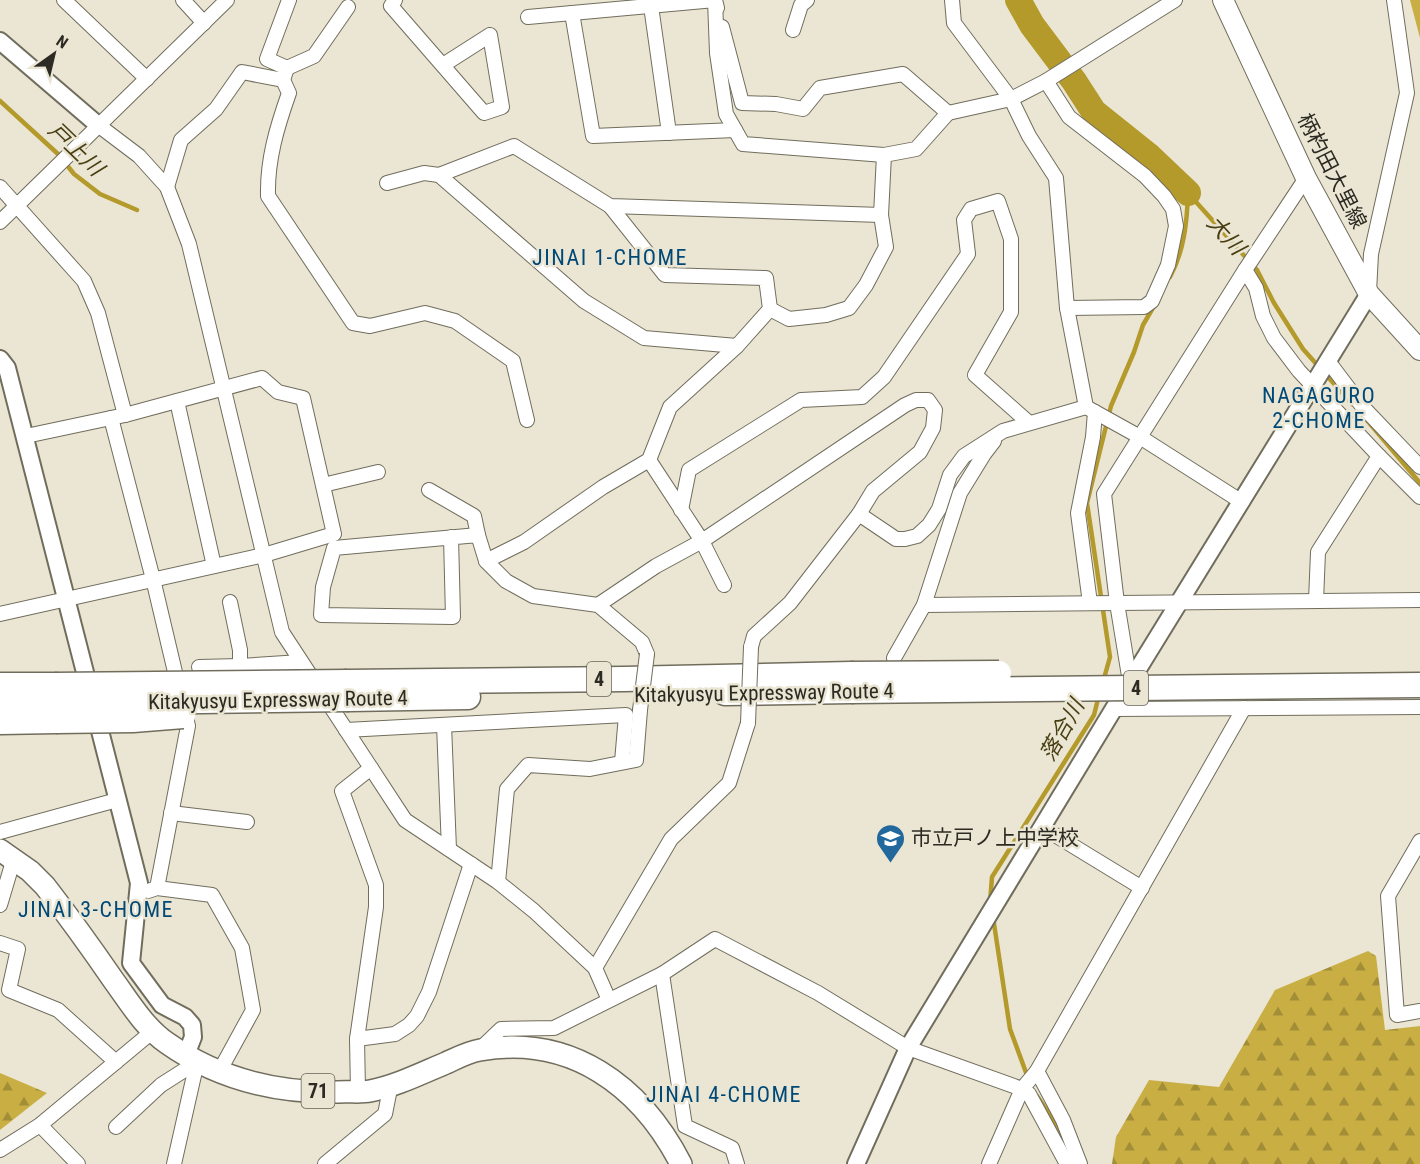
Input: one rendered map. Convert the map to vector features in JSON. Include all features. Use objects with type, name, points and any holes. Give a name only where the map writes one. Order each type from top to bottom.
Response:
[{"type":"highway","name":"Kitakyusyu Expressway Route 4","points":[[851,682],[1420,669]]},
{"type":"highway","name":"Kitakyusyu Expressway Route 4","points":[[0,703],[56,703],[624,679],[1420,685]]},
{"type":"highway","name":"Kitakyusyu Expressway Route 4","points":[[0,686],[56,703],[133,720],[207,714],[348,691]]},
{"type":"highway","points":[[0,722],[56,703]]},
{"type":"main road","name":"柄杓田大里線","points":[[1223,0],[1306,178],[1369,294],[1420,350]]},
{"type":"main road","name":"71","points":[[7,854],[45,886],[153,1031],[166,1043],[191,1058],[234,1079],[283,1089],[369,1091],[479,1050],[516,1047],[558,1052],[588,1064],[619,1085],[646,1110],[670,1143],[681,1164]]},
{"type":"street","points":[[64,0],[147,79]]},
{"type":"street","points":[[183,0],[204,23]]},
{"type":"street","points":[[0,222],[227,0]]},
{"type":"street","points":[[290,0],[267,59],[285,74],[289,93],[276,132],[267,176],[268,196],[353,322],[370,326],[425,313],[455,321],[513,361],[527,420]]},
{"type":"street","points":[[395,0],[391,6],[484,112],[502,106],[490,35],[443,65]]},
{"type":"street","points":[[715,0],[742,103],[776,104],[803,109],[820,88],[903,74],[948,113]]},
{"type":"street","points":[[715,0],[717,53],[726,114],[743,144],[884,154],[916,149],[948,113],[1011,99],[1046,81],[1175,0]]},
{"type":"street","points":[[528,17],[715,0]]},
{"type":"street","points":[[793,30],[801,5],[807,0]]},
{"type":"street","points":[[952,0],[954,23],[1011,99],[1029,136],[1056,178],[1067,308],[1083,399],[1090,409],[1140,437],[1242,502]]},
{"type":"street","points":[[856,1164],[908,1048],[1369,294],[1371,254],[1407,93],[1394,0]]},
{"type":"street","points":[[651,6],[669,133]]},
{"type":"street","points":[[167,187],[181,140],[216,109],[242,72],[285,74],[314,56],[348,7]]},
{"type":"street","points":[[572,13],[592,136],[735,130]]},
{"type":"street","points":[[0,41],[98,125],[139,156],[167,187],[189,244],[282,632],[301,662],[405,820],[498,882],[534,911],[595,968],[609,1000]]},
{"type":"street","points":[[1046,81],[1070,117],[1144,176],[1164,196],[1173,209],[1176,226],[1168,266],[1152,301],[1144,307],[1067,308]]},
{"type":"street","points":[[439,176],[514,146],[610,206],[664,275],[766,278],[770,309],[737,346],[670,407],[648,460],[603,487],[524,542],[486,561]]},
{"type":"street","points":[[770,309],[789,319],[826,315],[849,308],[866,285],[886,247],[881,215],[884,154]]},
{"type":"street","points":[[387,183],[424,172],[439,176],[584,301],[644,338],[737,346]]},
{"type":"street","points":[[1130,682],[1117,603],[1104,494],[1245,270],[1306,178]]},
{"type":"street","points":[[0,186],[84,281],[98,313],[125,415]]},
{"type":"street","points":[[681,510],[689,470],[801,400],[862,397],[884,377],[968,254],[964,220],[971,209],[998,201],[1011,240],[1011,312],[975,375],[1028,422]]},
{"type":"street","points":[[610,206],[881,215]]},
{"type":"street","points":[[1245,270],[1256,288],[1263,316],[1274,338],[1379,456],[1420,497]]},
{"type":"street","points":[[0,359],[7,368],[26,436],[65,599],[139,883],[131,963],[162,1005],[185,1017],[192,1025],[191,1058],[174,1164]]},
{"type":"street","points":[[1327,363],[1362,406],[1420,467]]},
{"type":"street","points":[[0,614],[264,555],[334,534],[303,398],[278,392],[262,378],[125,415],[26,436]]},
{"type":"street","points":[[595,968],[671,839],[729,783],[748,723],[751,647],[754,636],[790,603],[859,514],[873,491],[920,452],[933,428],[935,410],[928,400],[916,400],[905,405],[702,541],[656,566],[598,605]]},
{"type":"street","points":[[177,401],[214,566]]},
{"type":"street","points":[[859,514],[896,539],[916,536],[929,525],[939,509],[950,475],[964,456],[1003,430],[1028,422],[1090,409]]},
{"type":"street","points":[[1090,409],[1093,437],[1078,513],[1090,603]]},
{"type":"street","points":[[111,418],[188,726],[157,888]]},
{"type":"street","points":[[894,658],[924,605],[960,493],[984,454],[1003,430]]},
{"type":"street","points":[[1316,601],[1318,552],[1379,456]]},
{"type":"street","points":[[648,460],[702,541],[724,585]]},
{"type":"street","points":[[323,485],[378,472]]},
{"type":"street","points":[[429,490],[474,516],[486,561],[506,581],[533,596],[598,605],[642,642],[647,654],[636,760],[590,769],[528,765],[507,789],[498,882]]},
{"type":"street","points":[[451,537],[453,617],[321,615],[323,587],[334,548],[451,537],[478,535]]},
{"type":"street","points":[[924,605],[1420,600]]},
{"type":"street","points":[[230,602],[240,650],[240,666]]},
{"type":"street","points":[[199,667],[301,662]]},
{"type":"street","points":[[1113,710],[1420,707]]},
{"type":"street","points":[[989,1164],[1022,1089],[1037,1071],[1244,708]]},
{"type":"street","points":[[346,730],[626,715],[622,762]]},
{"type":"street","points":[[444,725],[449,849]]},
{"type":"street","points":[[358,1091],[357,1039],[376,907],[376,885],[342,791],[371,768]]},
{"type":"street","points":[[0,832],[117,800]]},
{"type":"street","points":[[171,813],[247,822]]},
{"type":"street","points":[[1042,827],[1142,888]]},
{"type":"street","points":[[1420,841],[1388,896],[1397,1015],[1420,1011]]},
{"type":"street","points":[[0,905],[7,854]]},
{"type":"street","points":[[357,1039],[395,1034],[409,1025],[417,1016],[429,992],[471,864]]},
{"type":"street","points":[[138,894],[157,888],[212,894],[242,948],[253,1010],[219,1072]]},
{"type":"street","points":[[479,1050],[501,1029],[554,1028],[662,974],[715,939],[818,993],[908,1048],[1022,1089],[1029,1094],[1067,1164]]},
{"type":"street","points":[[0,943],[18,949],[9,990],[58,1010],[116,1062]]},
{"type":"street","points":[[662,974],[685,1126],[732,1148],[737,1164]]},
{"type":"street","points":[[0,1150],[40,1125],[153,1031]]},
{"type":"street","points":[[116,1127],[191,1058]]},
{"type":"street","points":[[1037,1071],[1063,1120],[1080,1164]]},
{"type":"street","points":[[325,1164],[385,1114],[391,1084]]},
{"type":"street","points":[[40,1125],[78,1164]]},
{"type":"green space","points":[[1410,0],[1420,0],[1420,38]]},
{"type":"green space","points":[[1368,951],[1376,956],[1385,1030],[1420,1026],[1420,1164],[1112,1164],[1116,1137],[1149,1080],[1219,1087],[1275,990]]},
{"type":"green space","points":[[0,1073],[47,1093],[0,1130]]},
{"type":"waterway","name":"大川","points":[[1018,0],[1032,25],[1094,112],[1149,156],[1188,193]]},
{"type":"waterway","name":"戸上川","points":[[0,101],[58,154],[74,174],[100,194],[137,210]]},
{"type":"waterway","name":"大川","points":[[1188,193],[1257,270],[1274,303],[1303,349],[1352,404]]},
{"type":"waterway","name":"落合川","points":[[1170,277],[1179,257],[1184,236],[1188,193]]},
{"type":"waterway","name":"落合川","points":[[1103,682],[1110,657],[1087,503],[1111,406],[1143,325],[1154,306]]},
{"type":"waterway","name":"大川","points":[[1366,419],[1420,483]]},
{"type":"waterway","name":"落合川","points":[[990,903],[992,877],[1094,715],[1099,695]]},
{"type":"waterway","name":"落合川","points":[[993,917],[1010,1029],[1028,1078]]},
{"type":"waterway","name":"落合川","points":[[1037,1096],[1052,1118],[1065,1146]]},
{"type":"place","name":"市立戸ノ上中学校","points":[[890,864]]},
{"type":"district","name":"JINAI 1-CHOME","points":[[610,257]]},
{"type":"district","name":"NAGAGURO 2-CHOME","points":[[1319,408]]},
{"type":"district","name":"JINAI 3-CHOME","points":[[96,909]]},
{"type":"district","name":"JINAI 4-CHOME","points":[[724,1094]]}]
